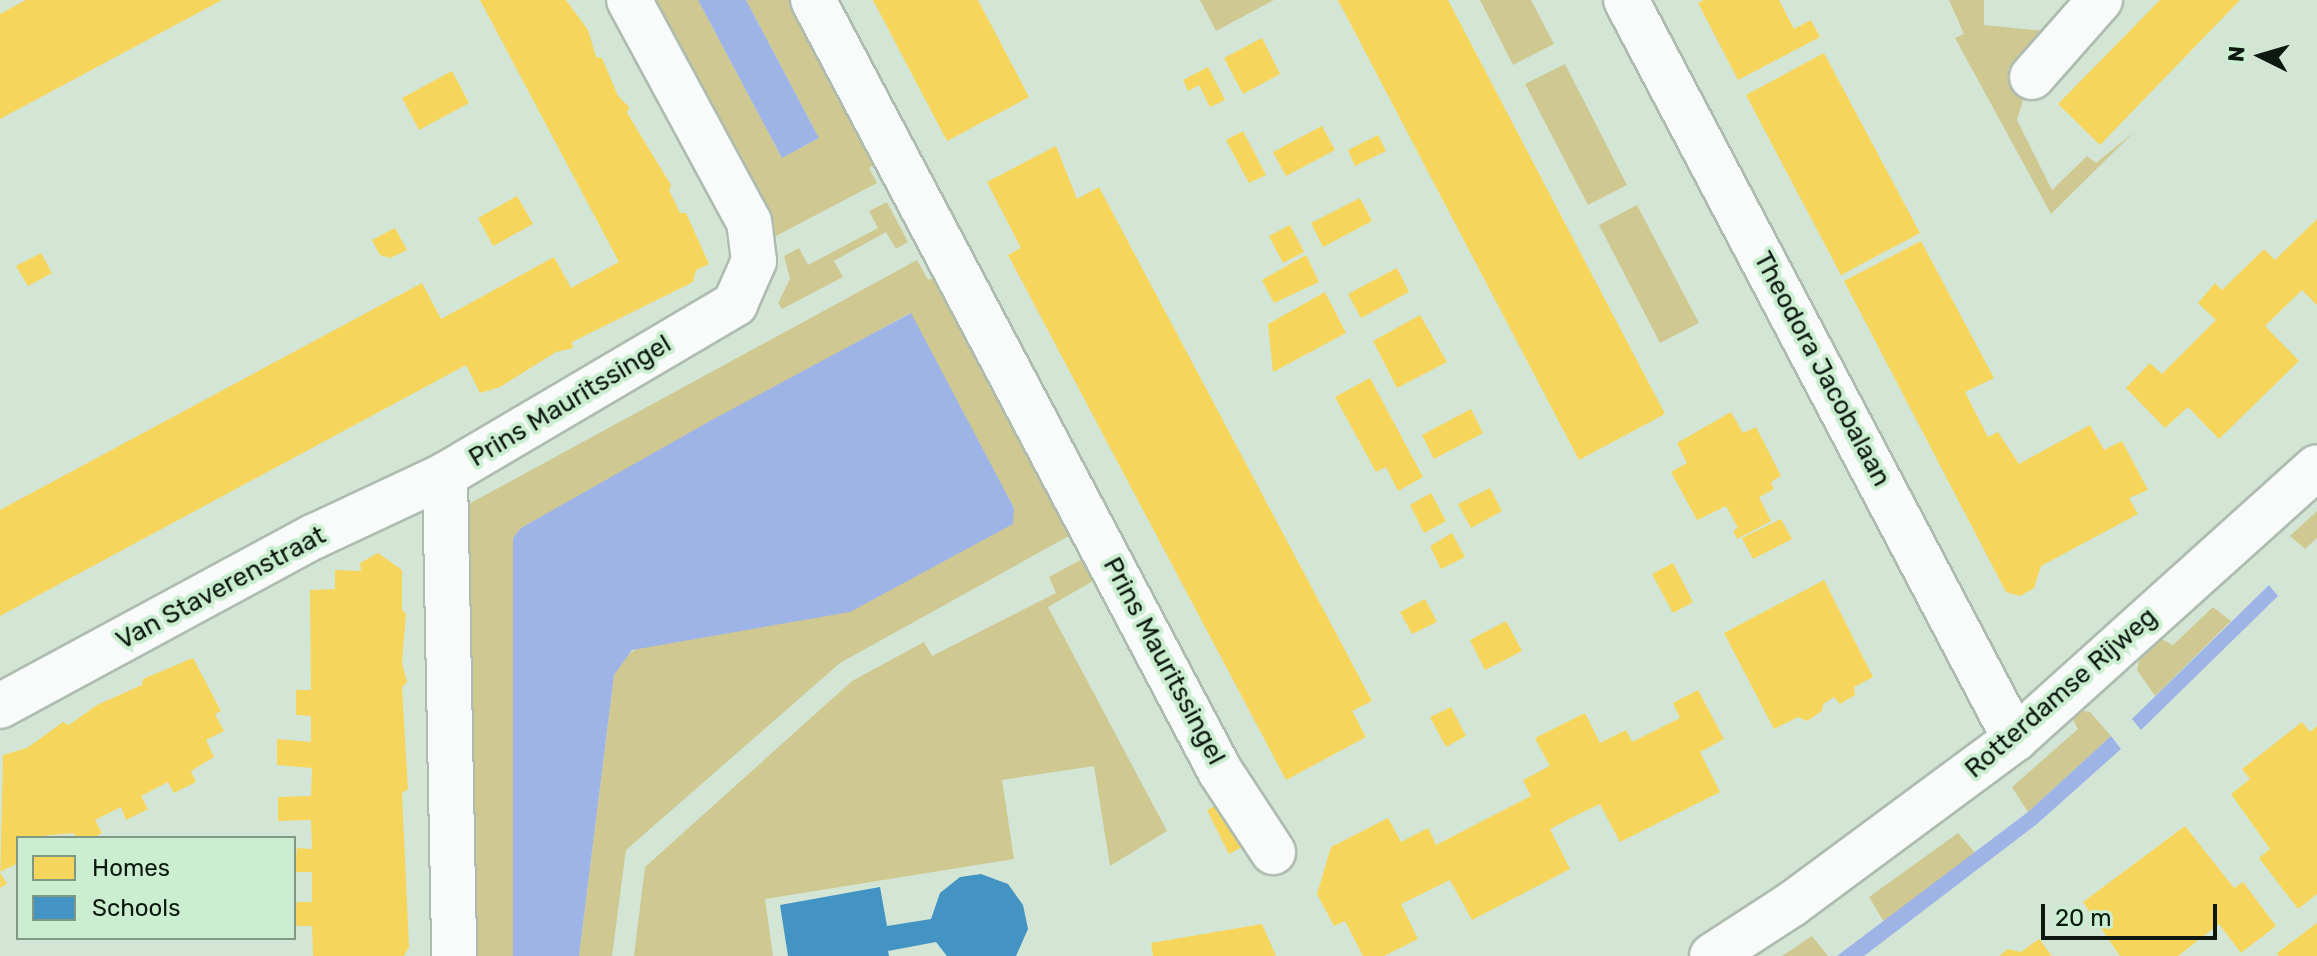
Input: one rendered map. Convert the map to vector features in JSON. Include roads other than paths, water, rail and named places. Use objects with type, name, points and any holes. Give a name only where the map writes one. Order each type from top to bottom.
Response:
[{"type":"street","name":"Prins Mauritssingel","points":[[454,956],[445,475],[735,304],[754,261],[749,222],[629,0]]},
{"type":"street","name":"Prins Mauritssingel","points":[[813,0],[1220,771],[1246,803],[1273,852]]},
{"type":"street","name":"Theodora Jacobalaan","points":[[1626,0],[2015,739]]},
{"type":"street","points":[[2032,77],[2100,0]]},
{"type":"street","name":"Rotterdamse Rijweg","points":[[1712,956],[1792,904],[2015,739],[2317,467]]},
{"type":"street","name":"Van Staverenstraat","points":[[0,706],[315,536],[445,475]]},
{"type":"water","points":[[698,0],[746,0],[819,138],[782,158]]},
{"type":"water","points":[[911,313],[1014,508],[1013,524],[850,612],[632,650],[614,675],[579,956],[513,956],[513,538],[521,528],[710,421]]},
{"type":"water","points":[[2269,585],[2278,596],[2141,730],[2132,719]]},
{"type":"water","points":[[2111,736],[2121,749],[2037,824],[1864,956],[1837,956],[2028,812]]}]
